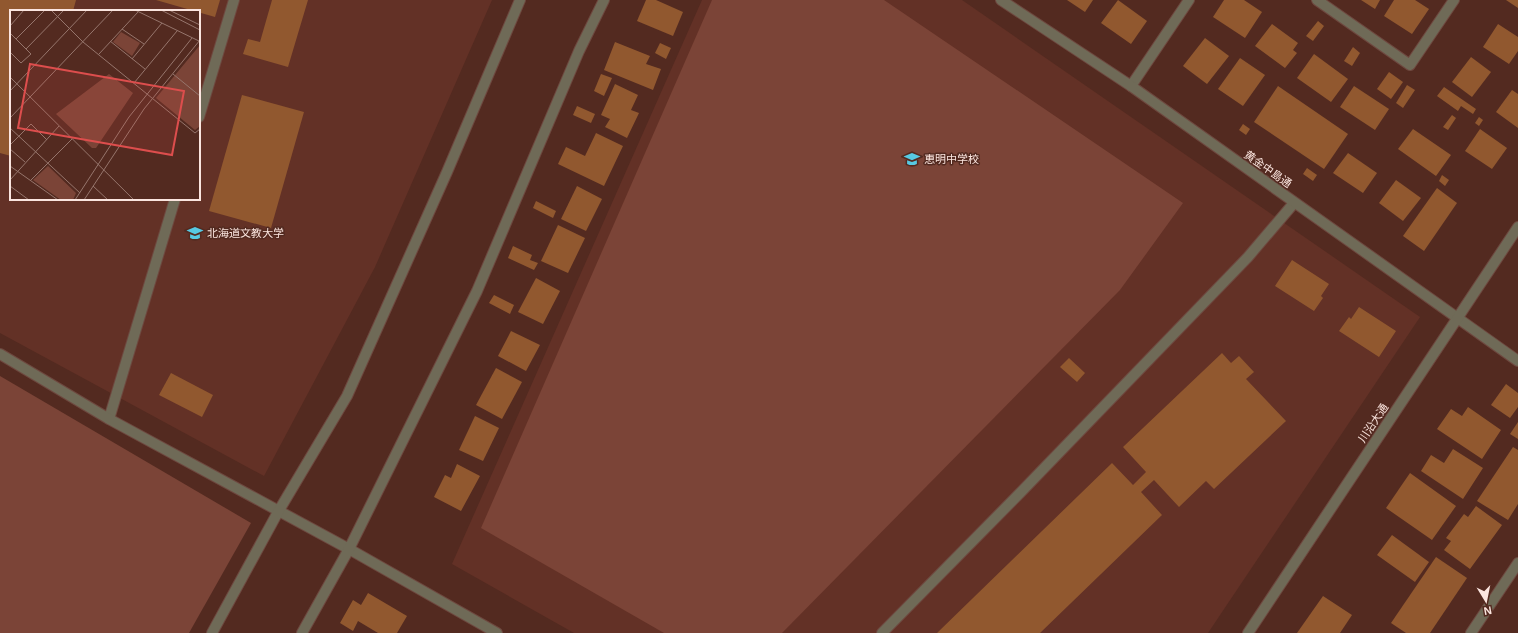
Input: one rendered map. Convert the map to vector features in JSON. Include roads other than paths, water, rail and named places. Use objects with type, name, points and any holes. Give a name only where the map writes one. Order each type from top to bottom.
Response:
[{"type":"street","points":[[200,114],[234,0]]},
{"type":"street","points":[[212,633],[278,512],[347,396],[447,172],[520,0]]},
{"type":"street","points":[[302,633],[349,549],[477,291],[579,51],[604,0]]},
{"type":"street","name":"黄金中島通","points":[[1001,0],[1131,86],[1518,361]]},
{"type":"street","points":[[1131,86],[1189,0]]},
{"type":"street","points":[[1317,0],[1410,65],[1454,0]]},
{"type":"street","points":[[109,419],[175,200]]},
{"type":"street","points":[[882,633],[1021,492],[1237,268],[1294,203]]},
{"type":"street","name":"川沿大通","points":[[1248,633],[1518,227]]},
{"type":"street","points":[[0,354],[109,419],[278,512],[349,549],[492,632]]},
{"type":"street","points":[[1471,633],[1518,563]]},
{"type":"place","name":"恵明中学校","points":[[912,159]]},
{"type":"place","name":"北海道文教大学","points":[[195,233]]}]
